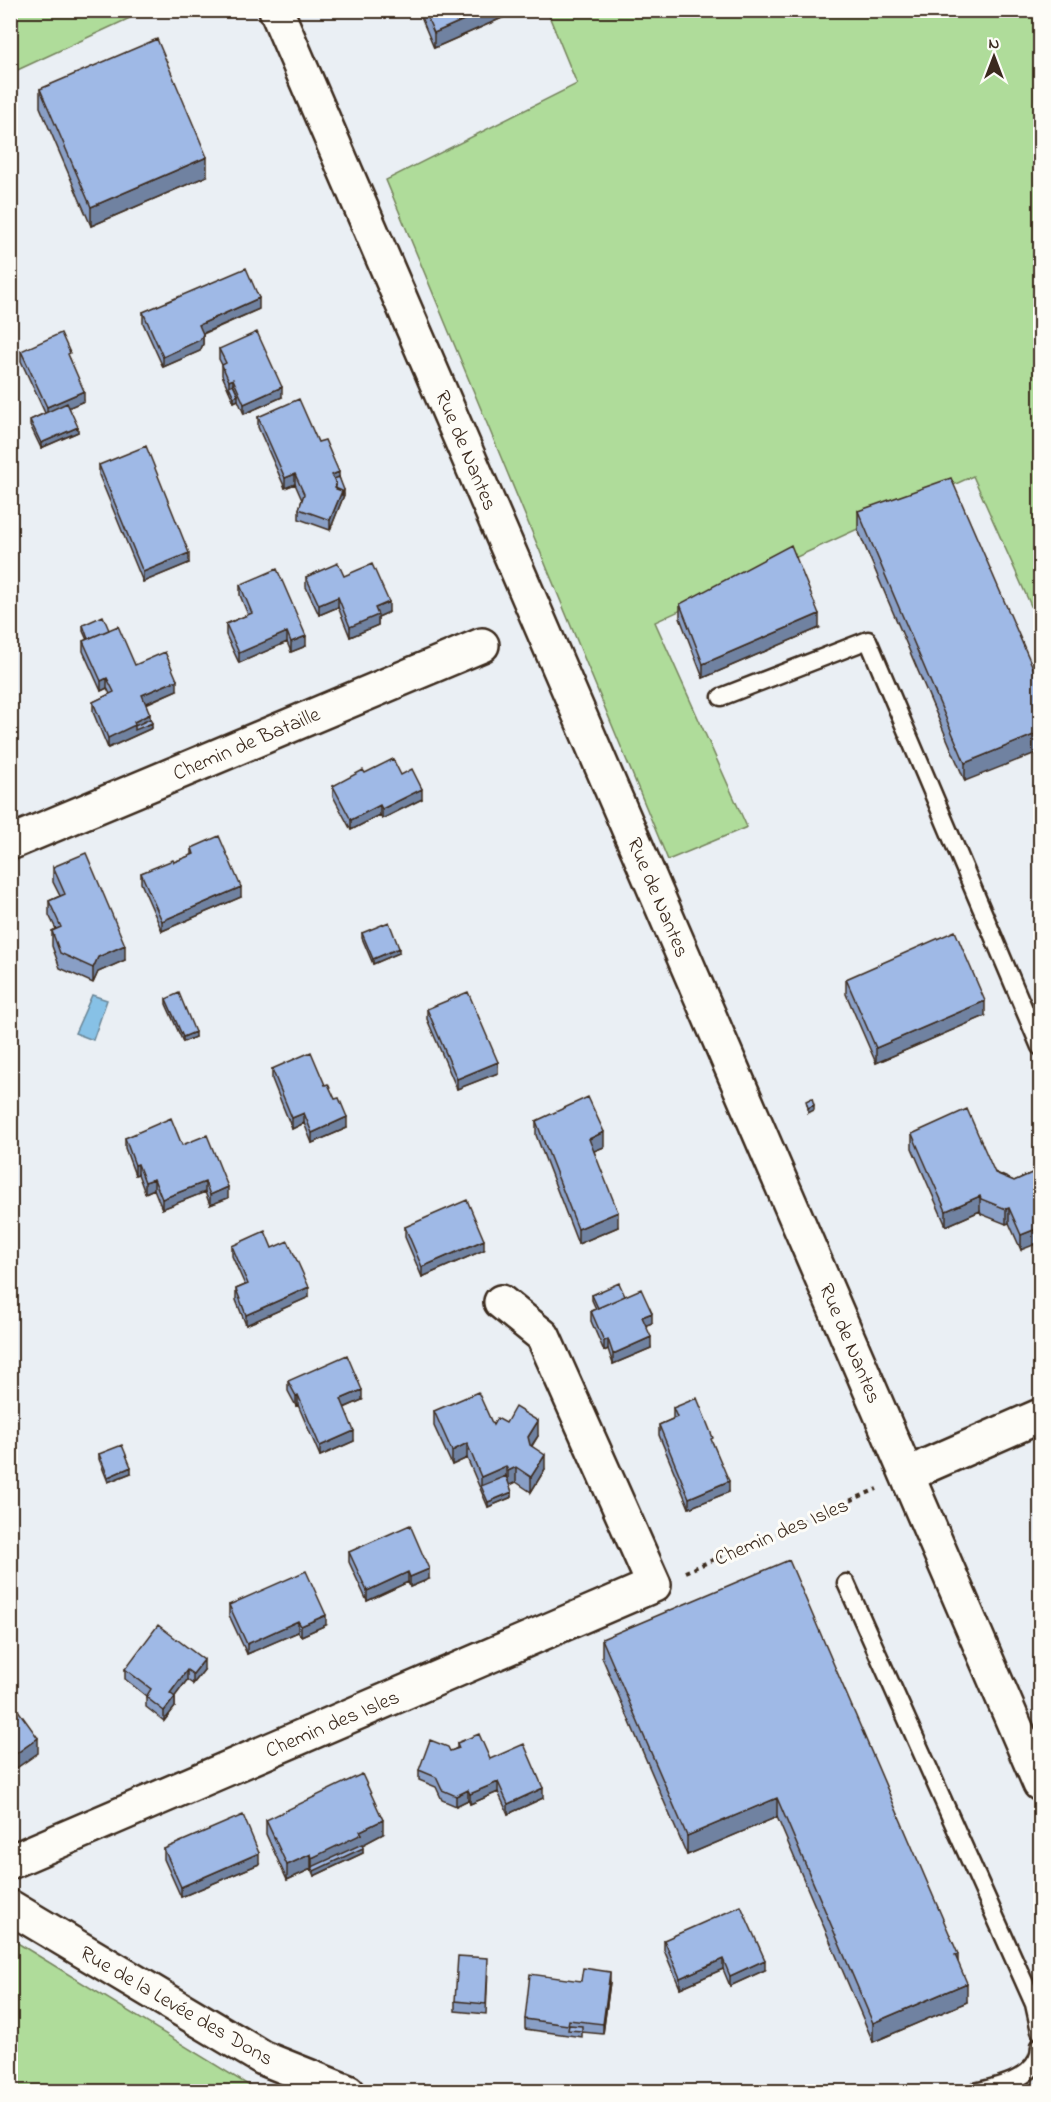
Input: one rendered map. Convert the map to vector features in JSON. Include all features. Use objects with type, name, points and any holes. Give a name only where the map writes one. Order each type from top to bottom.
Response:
[{"type":"street","name":"Rue de Nantes","points":[[276,10],[1041,1784]]},
{"type":"street","name":"Chemin de Bataille","points":[[10,843],[482,645]]},
{"type":"street","points":[[501,1302],[543,1336],[654,1585]]},
{"type":"street","points":[[908,1476],[928,1465],[1041,1416]]},
{"type":"street","name":"Chemin des Isles","points":[[10,1862],[654,1585]]},
{"type":"street","name":"Rue de la Levée des Dons","points":[[10,1907],[263,2058],[348,2091]]},
{"type":"lane","points":[[721,697],[868,640],[1041,1047]]},
{"type":"lane","points":[[846,1584],[1034,2004],[1041,2031]]},
{"type":"lane","points":[[975,2091],[1002,2084],[1026,2074],[1037,2060],[1041,2046]]},
{"type":"path","name":"Chemin des Isles","points":[[654,1585],[908,1476]]},
{"type":"green space","points":[[11,10],[145,10],[145,11],[11,73]]},
{"type":"green space","points":[[547,11],[1040,11],[1040,626],[973,476],[655,622],[747,827],[668,860],[386,180],[577,84]]},
{"type":"green space","points":[[11,1939],[258,2091],[11,2091]]},
{"type":"water","points":[[92,995],[107,1000],[93,1040],[75,1033]]},
{"type":"building","points":[[424,10],[486,10],[434,33]]},
{"type":"building","points":[[157,39],[207,157],[91,207],[40,89]]},
{"type":"building","points":[[246,268],[259,298],[199,325],[203,334],[200,340],[163,357],[143,312]]},
{"type":"building","points":[[257,332],[282,387],[244,404],[233,379],[229,381],[222,365],[226,363],[219,349]]},
{"type":"building","points":[[61,333],[84,391],[47,407],[21,351]]},
{"type":"building","points":[[233,384],[238,395],[234,397],[229,386]]},
{"type":"building","points":[[299,399],[318,442],[325,440],[339,472],[332,475],[336,484],[335,488],[342,491],[330,520],[299,509],[304,494],[295,474],[285,478],[258,417]]},
{"type":"building","points":[[67,403],[78,427],[41,443],[30,420]]},
{"type":"building","points":[[146,446],[189,553],[143,572],[99,465]]},
{"type":"building","points":[[339,477],[344,490],[342,496],[342,491],[336,489],[334,479]]},
{"type":"building","points":[[951,478],[1041,686],[1041,732],[965,763],[858,511]]},
{"type":"building","points":[[791,545],[819,614],[703,664],[680,604]]},
{"type":"building","points":[[338,563],[344,576],[372,564],[389,602],[375,608],[378,615],[350,627],[338,597],[319,605],[306,577]]},
{"type":"building","points":[[277,569],[306,636],[291,642],[287,632],[239,653],[226,624],[252,613],[240,585]]},
{"type":"building","points":[[103,616],[109,630],[88,639],[83,625]]},
{"type":"building","points":[[118,626],[135,665],[165,652],[177,680],[142,695],[150,714],[134,722],[135,725],[108,738],[93,702],[114,692],[107,678],[101,681],[83,641]]},
{"type":"building","points":[[150,719],[152,723],[135,730],[135,726]]},
{"type":"building","points":[[393,759],[401,775],[412,769],[422,789],[382,809],[380,805],[351,820],[333,786],[363,770],[365,773]]},
{"type":"building","points":[[219,836],[241,887],[162,921],[141,873],[194,854],[192,848]]},
{"type":"building","points":[[86,853],[125,945],[98,957],[93,968],[60,953],[52,931],[61,927],[49,901],[65,894],[53,867]]},
{"type":"building","points":[[389,922],[399,948],[373,959],[362,933]]},
{"type":"building","points":[[955,931],[985,1001],[876,1048],[846,979]]},
{"type":"building","points":[[468,992],[498,1062],[457,1079],[427,1009]]},
{"type":"building","points":[[179,993],[195,1032],[183,1037],[166,999]]},
{"type":"building","points":[[311,1052],[325,1085],[328,1084],[335,1099],[339,1098],[347,1117],[312,1133],[304,1113],[292,1118],[272,1069]]},
{"type":"building","points":[[588,1097],[604,1132],[589,1139],[618,1212],[578,1229],[536,1121]]},
{"type":"building","points":[[812,1098],[814,1105],[808,1108],[806,1101]]},
{"type":"building","points":[[967,1109],[995,1173],[1014,1181],[1041,1169],[1041,1227],[1021,1235],[1009,1208],[1006,1209],[981,1199],[980,1196],[946,1211],[912,1134]]},
{"type":"building","points":[[171,1118],[182,1145],[207,1135],[228,1187],[210,1195],[205,1182],[162,1199],[154,1179],[145,1182],[138,1164],[135,1165],[125,1138]]},
{"type":"building","points":[[467,1200],[484,1240],[422,1267],[405,1227]]},
{"type":"building","points":[[265,1231],[272,1248],[288,1241],[309,1287],[246,1315],[236,1289],[248,1284],[232,1246]]},
{"type":"building","points":[[619,1283],[625,1296],[598,1308],[592,1295]]},
{"type":"building","points":[[641,1289],[652,1313],[642,1317],[651,1337],[613,1354],[608,1339],[604,1341],[591,1311]]},
{"type":"building","points":[[347,1355],[362,1390],[341,1399],[354,1431],[320,1446],[298,1395],[296,1396],[288,1381]]},
{"type":"building","points":[[478,1392],[493,1425],[497,1418],[506,1423],[515,1407],[538,1421],[528,1437],[530,1445],[545,1455],[531,1477],[516,1467],[508,1471],[506,1466],[481,1477],[467,1443],[452,1451],[434,1411]]},
{"type":"building","points":[[697,1398],[729,1481],[689,1498],[659,1425],[677,1417],[673,1408]]},
{"type":"building","points":[[122,1445],[131,1467],[108,1477],[99,1454]]},
{"type":"building","points":[[506,1476],[512,1492],[488,1502],[481,1486]]},
{"type":"building","points":[[410,1525],[429,1569],[410,1577],[408,1572],[367,1591],[349,1552]]},
{"type":"building","points":[[789,1560],[958,1954],[955,1955],[967,1983],[873,2023],[777,1798],[687,1836],[602,1639]]},
{"type":"building","points":[[306,1571],[326,1615],[301,1626],[298,1621],[247,1644],[229,1605]]},
{"type":"building","points":[[158,1625],[204,1660],[193,1674],[187,1670],[170,1693],[175,1697],[164,1711],[146,1697],[151,1689],[125,1669]]},
{"type":"building","points":[[10,1699],[38,1738],[10,1758]]},
{"type":"building","points":[[479,1734],[490,1759],[524,1744],[543,1788],[508,1804],[498,1782],[470,1794],[468,1790],[456,1796],[442,1790],[436,1777],[419,1770],[430,1740],[448,1747],[450,1751],[459,1748],[457,1743]]},
{"type":"building","points":[[362,1774],[383,1820],[360,1831],[362,1834],[312,1858],[311,1854],[287,1865],[266,1820]]},
{"type":"building","points":[[243,1815],[259,1853],[181,1887],[164,1849]]},
{"type":"building","points":[[362,1844],[363,1848],[314,1871],[312,1867]]},
{"type":"building","points":[[741,1906],[765,1960],[730,1976],[723,1959],[680,1978],[664,1940]]},
{"type":"building","points":[[458,1956],[488,1958],[486,2004],[455,2001]]},
{"type":"building","points":[[583,1968],[610,1972],[603,2024],[569,2020],[568,2025],[525,2019],[530,1974],[581,1981]]},
{"type":"building","points":[[569,2025],[582,2026],[582,2031],[568,2030]]}]
